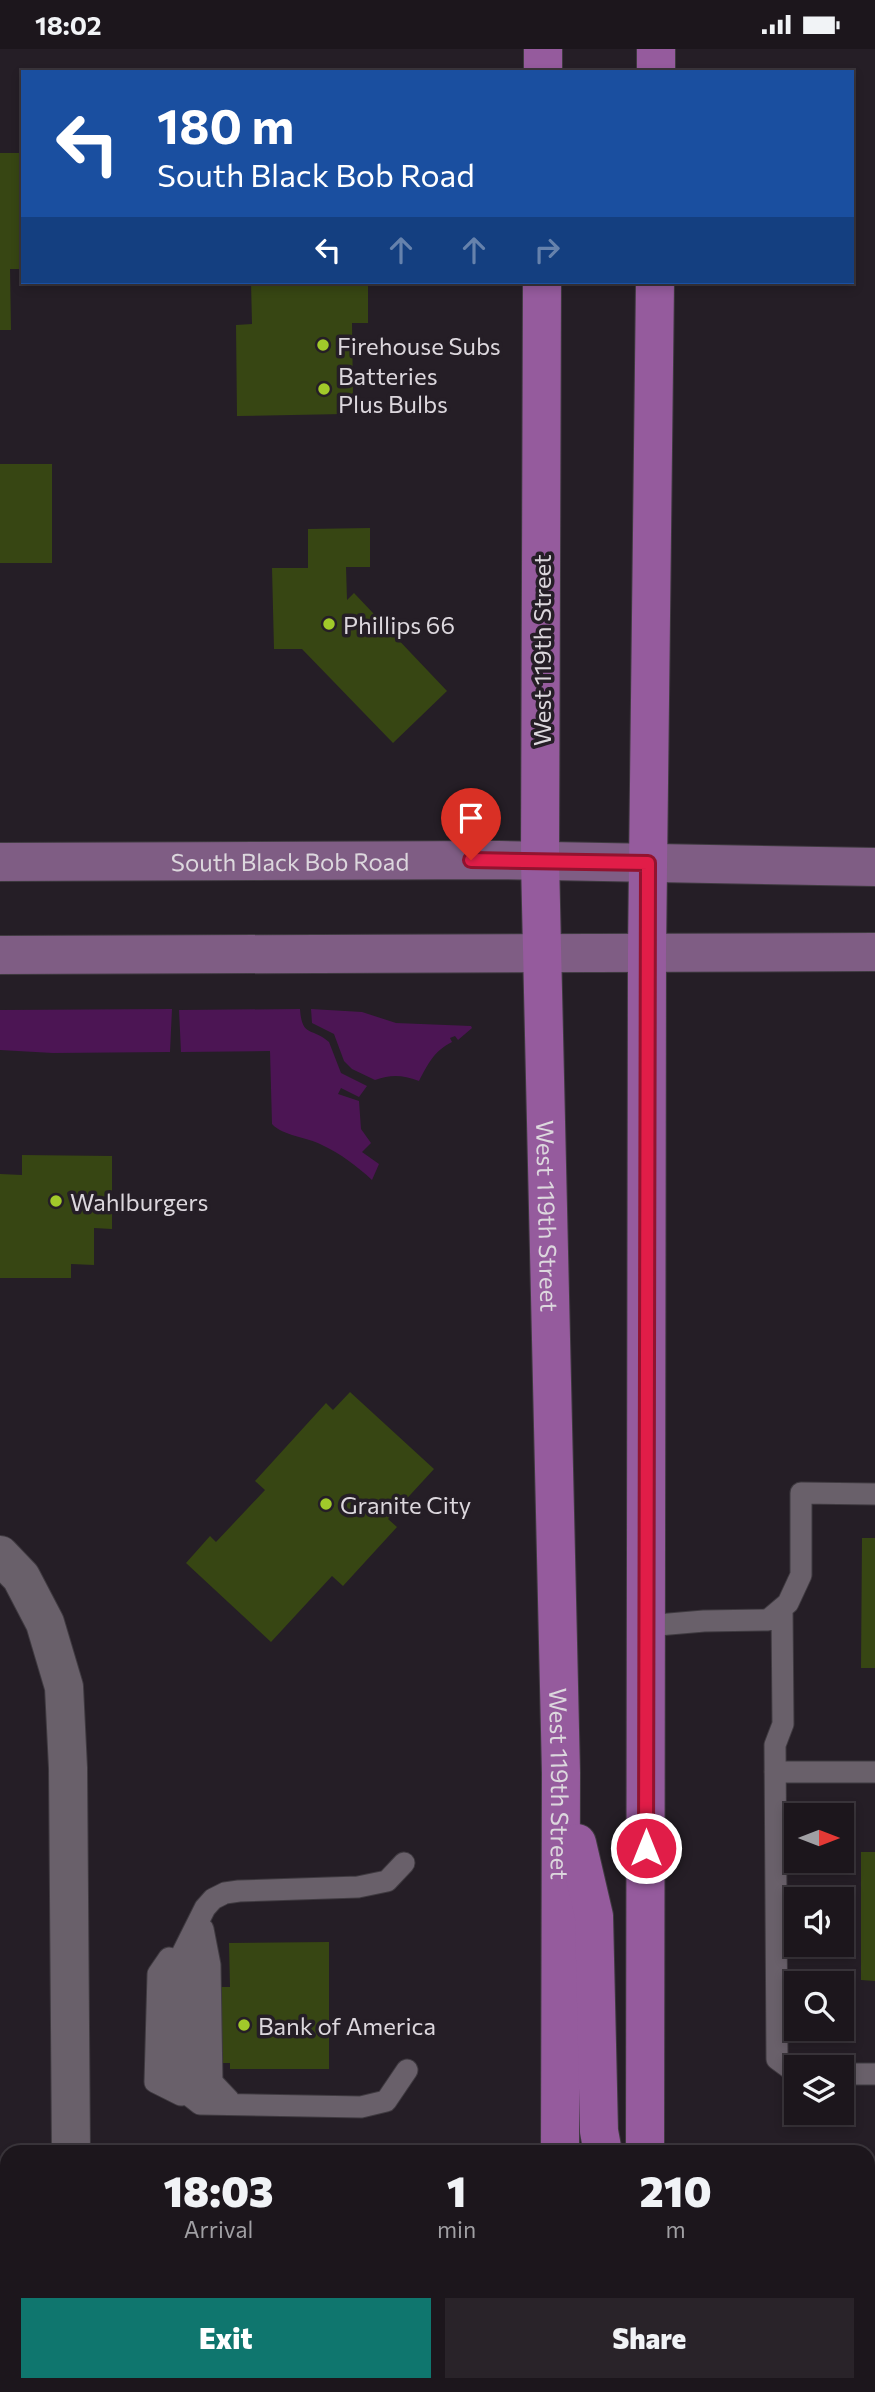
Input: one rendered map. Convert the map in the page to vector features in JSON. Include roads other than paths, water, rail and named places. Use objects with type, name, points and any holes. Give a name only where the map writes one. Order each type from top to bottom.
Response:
[{"type":"main road","points":[[543,49],[543,70]]},
{"type":"main road","points":[[656,49],[656,70]]},
{"type":"main road","name":"West 119th Street","points":[[542,284],[540,861],[561,1773],[560,2145]]},
{"type":"main road","points":[[645,2145],[648,863],[651,799],[654,284]]},
{"type":"main road","name":"South Black Bob Road","points":[[0,862],[540,861],[875,867]]},
{"type":"main road","points":[[0,955],[875,952]]},
{"type":"main road","points":[[561,1773],[594,1916],[602,2145]]},
{"type":"street","points":[[0,1555],[21,1577],[46,1623],[64,1687],[68,1768],[71,2145]]},
{"type":"lane","points":[[646,1626],[704,1621],[768,1620],[788,1603],[802,1575],[801,1493],[875,1494]]},
{"type":"lane","points":[[782,1608],[783,1724],[775,1745],[775,1772],[777,2059],[784,2064]]},
{"type":"lane","points":[[775,1772],[875,1772]]},
{"type":"lane","points":[[404,1863],[387,1881],[358,1887],[225,1893],[213,1899],[200,1917],[172,1974],[172,2082],[200,2104],[236,2107],[361,2107],[386,2101],[407,2070]]},
{"type":"lane","points":[[200,1917],[210,1965],[212,2082],[236,2107]]},
{"type":"lane","points":[[854,2074],[875,2074]]},
{"type":"place","name":"Firehouse Subs","points":[[323,345]]},
{"type":"place","name":"Batteries Plus Bulbs","points":[[324,389]]},
{"type":"place","name":"Phillips 66","points":[[329,624]]},
{"type":"place","name":"Wahlburgers","points":[[56,1201]]},
{"type":"place","name":"Granite City","points":[[326,1504]]},
{"type":"place","name":"Bank of America","points":[[244,2025]]}]
